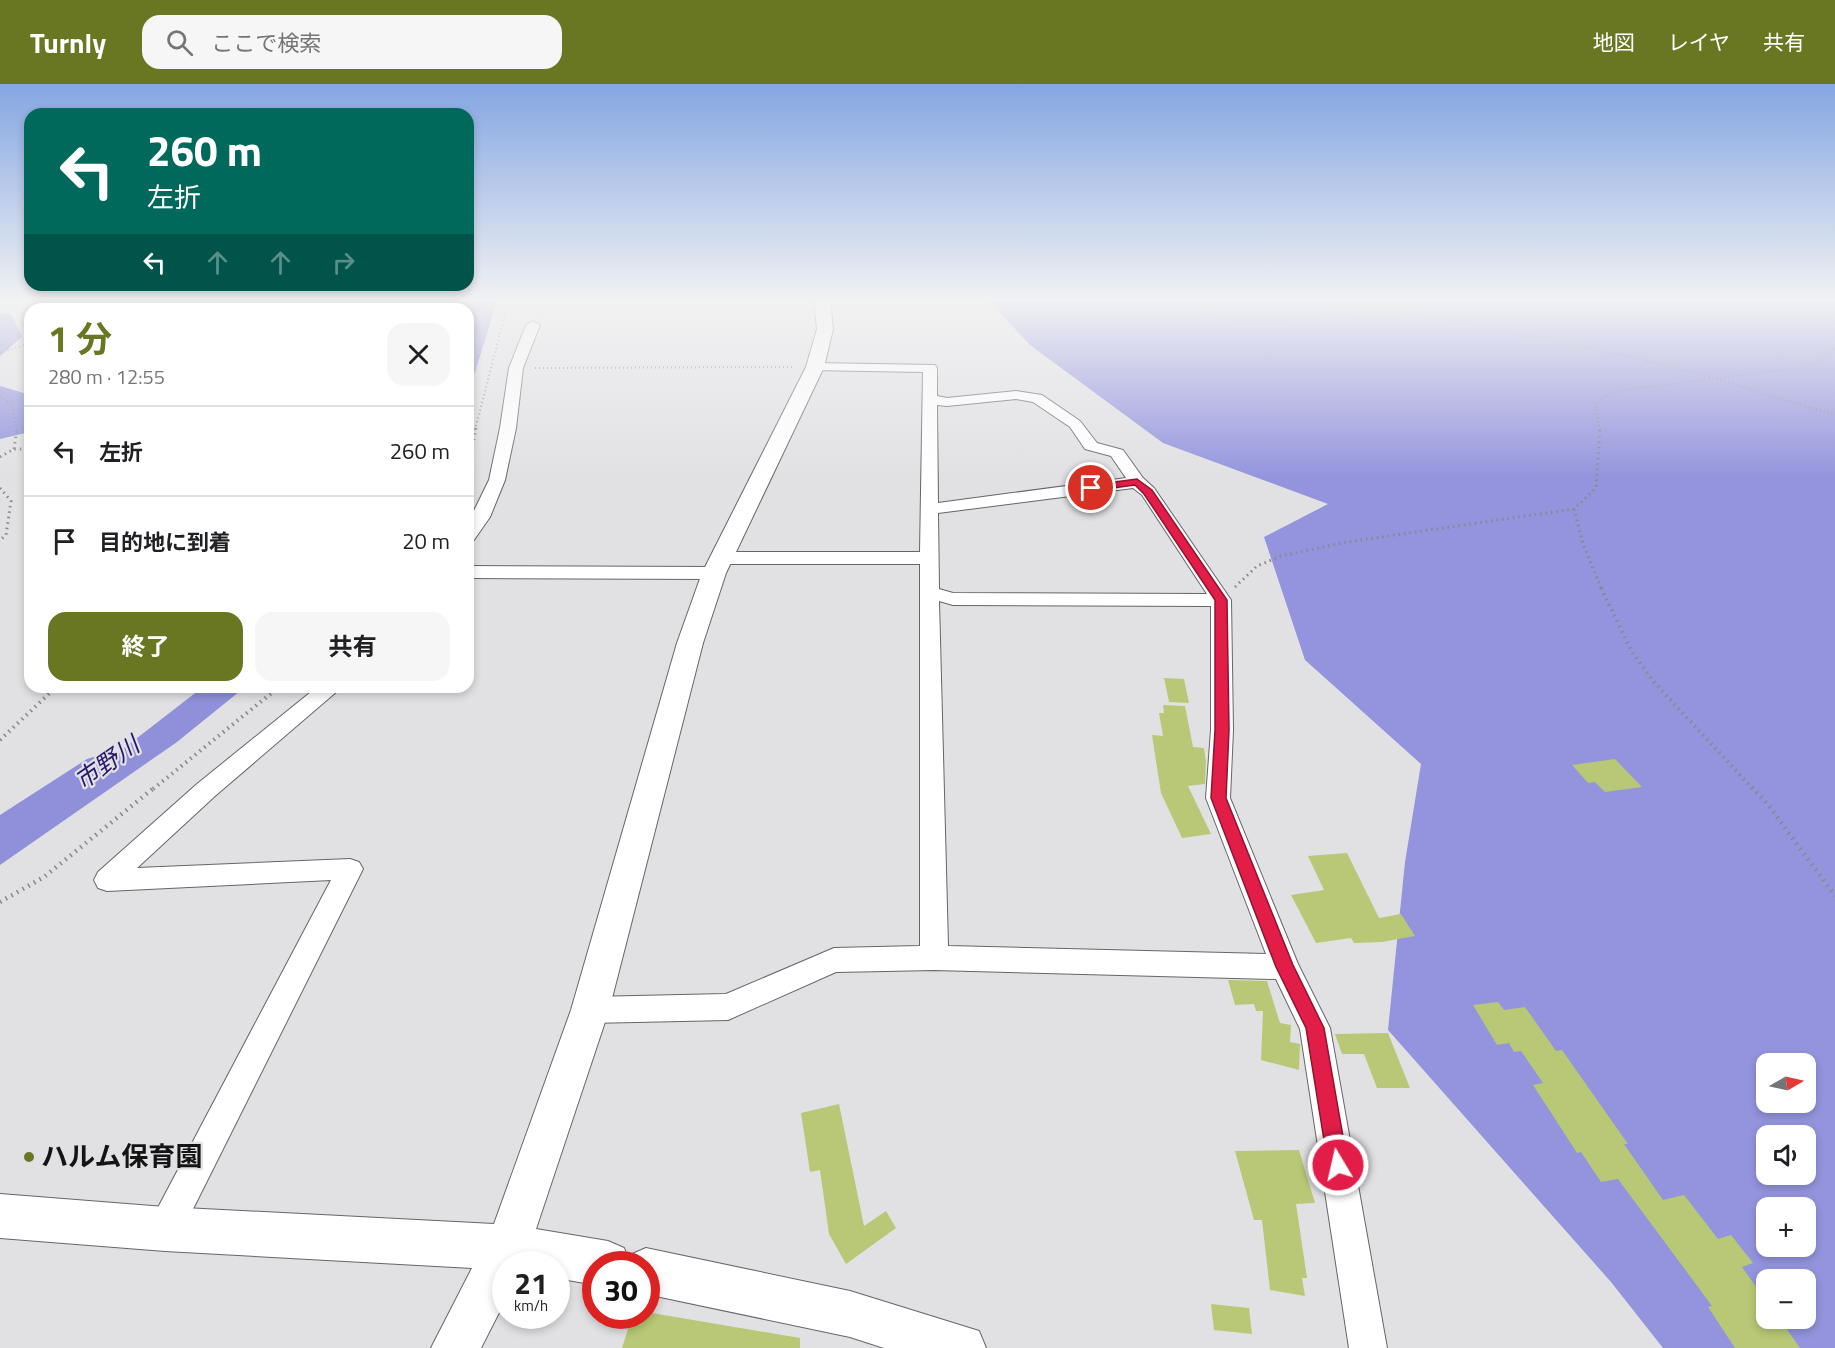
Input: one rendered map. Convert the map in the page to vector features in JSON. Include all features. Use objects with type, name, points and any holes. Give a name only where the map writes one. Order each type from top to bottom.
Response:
[{"type":"street","points":[[474,528],[481,518],[497,480],[519,360]]},
{"type":"street","points":[[455,1348],[508,1247],[565,1087],[590,1010],[690,643],[718,566],[817,360]]},
{"type":"street","points":[[815,367],[930,368],[929,558],[934,958]]},
{"type":"street","points":[[930,399],[947,402],[1016,395],[1037,398],[1075,424],[1091,446],[1117,453],[1137,482],[1148,492],[1221,600],[1222,730],[1218,798],[1285,967],[1315,1028],[1368,1348]]},
{"type":"street","points":[[929,509],[1137,482]]},
{"type":"street","points":[[474,572],[929,558]]},
{"type":"street","points":[[930,593],[953,599],[1221,600]]},
{"type":"street","points":[[165,1229],[350,869],[107,880],[206,790],[324,693]]},
{"type":"street","points":[[590,1010],[728,1007],[834,960],[934,958],[1285,967]]},
{"type":"street","points":[[0,1216],[165,1229],[508,1247],[582,1260]]},
{"type":"street","points":[[660,1274],[850,1314],[962,1348]]},
{"type":"path","points":[[474,442],[494,360]]},
{"type":"path","points":[[1641,360],[1720,380],[1792,404],[1835,414]]},
{"type":"path","points":[[1221,600],[1257,566],[1281,556],[1347,542],[1574,509],[1596,488],[1600,430],[1595,408],[1601,398],[1623,390],[1720,380],[1798,368],[1823,360]]},
{"type":"path","points":[[516,368],[815,367]]},
{"type":"path","points":[[0,397],[12,403],[17,428],[14,449]]},
{"type":"path","points":[[0,457],[14,449],[24,448]]},
{"type":"path","points":[[0,488],[11,501],[6,535],[0,540]]},
{"type":"path","points":[[1574,509],[1591,564],[1608,605],[1632,652],[1654,682],[1769,806],[1835,896]]},
{"type":"path","points":[[0,740],[50,693]]},
{"type":"path","points":[[0,902],[44,877],[272,693]]},
{"type":"shaded area","points":[[1050,360],[1835,360],[1835,1348],[1663,1348],[1611,1282],[1388,1030],[1405,862],[1421,764],[1305,660],[1264,537],[1328,504],[1163,443]]},
{"type":"shaded area","points":[[0,386],[24,393],[24,433],[0,439]]},
{"type":"water","points":[[474,360],[479,360],[474,376]]},
{"type":"water","points":[[195,693],[238,693],[177,742],[0,865],[0,844]]},
{"type":"building","points":[[1164,678],[1184,679],[1189,703],[1169,702]]},
{"type":"building","points":[[1163,705],[1185,706],[1193,747],[1204,748],[1205,784],[1188,786],[1211,834],[1182,838],[1161,793],[1152,735],[1163,736],[1159,713],[1164,713]]},
{"type":"building","points":[[1615,759],[1642,787],[1605,792],[1595,782],[1588,783],[1572,765]]},
{"type":"building","points":[[1347,853],[1379,918],[1401,914],[1415,936],[1382,942],[1354,943],[1351,938],[1316,943],[1291,895],[1324,890],[1308,856]]},
{"type":"building","points":[[1228,980],[1267,981],[1280,1023],[1291,1025],[1290,1042],[1300,1044],[1299,1070],[1261,1060],[1263,1011],[1256,1011],[1254,1004],[1235,1005]]},
{"type":"building","points":[[1498,1002],[1504,1010],[1525,1007],[1556,1051],[1562,1050],[1628,1144],[1624,1144],[1663,1200],[1684,1195],[1718,1239],[1731,1235],[1753,1263],[1742,1267],[1756,1287],[1756,1329],[1787,1329],[1800,1348],[1735,1348],[1708,1307],[1712,1306],[1618,1179],[1601,1182],[1581,1152],[1577,1153],[1533,1085],[1543,1083],[1521,1051],[1514,1052],[1509,1043],[1497,1045],[1473,1005]]},
{"type":"building","points":[[1388,1033],[1410,1088],[1377,1088],[1364,1054],[1342,1054],[1335,1034]]},
{"type":"building","points":[[839,1104],[864,1226],[886,1211],[896,1228],[846,1264],[829,1234],[820,1170],[810,1172],[801,1113]]},
{"type":"building","points":[[1299,1150],[1315,1203],[1296,1204],[1307,1278],[1302,1278],[1305,1296],[1270,1290],[1262,1220],[1254,1220],[1235,1151]]},
{"type":"building","points":[[1211,1304],[1249,1308],[1252,1334],[1214,1330]]},
{"type":"building","points":[[660,1314],[800,1338],[800,1348],[622,1348],[628,1329],[660,1329]]},
{"type":"waterway","name":"市野川","points":[[0,839],[103,770]]},
{"type":"place","name":"ハルム保育園","points":[[29,1157]]},
{"type":"route","points":[[1091,488],[1137,482],[1148,492],[1221,600],[1222,730],[1218,798],[1285,967],[1315,1028],[1338,1165]]}]
